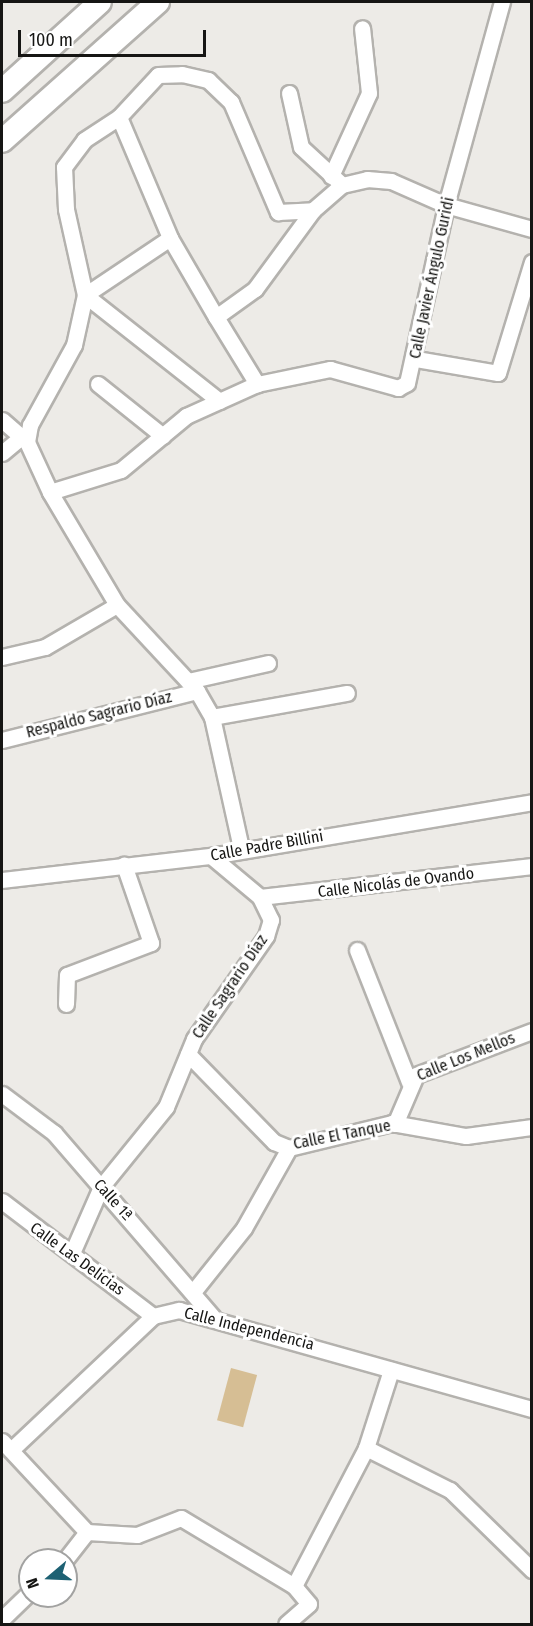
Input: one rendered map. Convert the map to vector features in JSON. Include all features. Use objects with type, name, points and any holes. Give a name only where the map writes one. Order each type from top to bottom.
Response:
[{"type":"highway","points":[[2,91],[100,2]]},
{"type":"highway","points":[[2,141],[158,2]]},
{"type":"street","name":"Calle Javier Ángulo Guridi","points":[[50,492],[121,470],[186,416],[257,384],[330,369],[398,388],[407,383],[416,359],[447,205],[502,2]]},
{"type":"street","points":[[216,317],[255,289],[337,181],[369,93],[362,28]]},
{"type":"street","points":[[2,453],[24,440],[74,345],[85,295],[66,209],[64,168],[84,140],[119,117],[158,75],[208,80],[231,102],[278,212],[313,210]]},
{"type":"street","points":[[289,93],[300,147],[337,181],[391,181],[447,205],[531,229]]},
{"type":"street","points":[[119,117],[170,238],[257,384]]},
{"type":"street","points":[[85,295],[170,238]]},
{"type":"street","points":[[416,359],[498,373],[531,262]]},
{"type":"street","points":[[85,295],[219,401]]},
{"type":"street","points":[[98,384],[163,436]]},
{"type":"street","points":[[2,420],[24,440],[50,492],[117,605],[193,686],[212,717],[241,848]]},
{"type":"street","points":[[2,657],[45,647],[117,605]]},
{"type":"street","name":"Respaldo Sagrario Díaz","points":[[2,740],[268,663]]},
{"type":"street","points":[[212,717],[347,693]]},
{"type":"street","name":"Calle Padre Billini","points":[[2,880],[211,856],[241,848],[531,802]]},
{"type":"street","points":[[211,856],[260,897]]},
{"type":"street","points":[[66,1004],[67,975],[151,943],[124,865]]},
{"type":"street","name":"Calle Nicolás de Ovando","points":[[260,897],[531,866]]},
{"type":"street","name":"Calle Sagrario Díaz","points":[[72,1253],[101,1187],[166,1107],[188,1054],[266,936],[271,920],[260,897]]},
{"type":"street","points":[[357,950],[409,1082]]},
{"type":"street","name":"Calle Los Mellos","points":[[395,1124],[409,1082],[531,1031]]},
{"type":"street","name":"Calle El Tanque","points":[[188,1054],[274,1142],[289,1148],[395,1124],[466,1136],[531,1127]]},
{"type":"street","name":"Calle 1ª","points":[[2,1094],[54,1133],[213,1317]]},
{"type":"street","points":[[193,1292],[244,1228],[289,1148]]},
{"type":"street","name":"Calle Las Delicias","points":[[2,1201],[153,1316]]},
{"type":"street","name":"Calle Independencia","points":[[153,1316],[179,1310],[213,1317],[391,1371],[531,1409]]},
{"type":"street","points":[[153,1316],[5,1446],[87,1532],[137,1535],[181,1518],[294,1586],[309,1604],[286,1624]]},
{"type":"street","points":[[294,1586],[366,1448],[391,1371]]},
{"type":"street","points":[[366,1448],[450,1490],[531,1570]]},
{"type":"street","points":[[74,1548],[87,1532]]},
{"type":"street","points":[[2,1619],[18,1604]]},
{"type":"shaded area","points":[[231,1368],[257,1375],[243,1427],[217,1420]]}]
